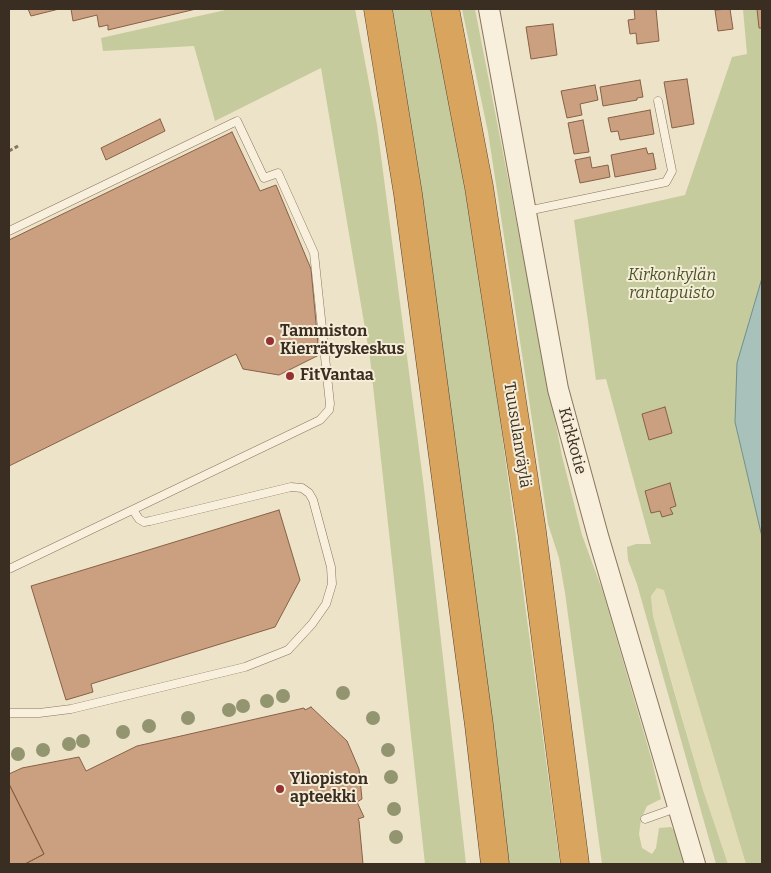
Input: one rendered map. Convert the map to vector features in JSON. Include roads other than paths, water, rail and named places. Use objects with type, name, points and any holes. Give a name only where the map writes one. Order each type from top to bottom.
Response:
[{"type":"highway","points":[[378,9],[408,194],[479,725],[495,864]]},
{"type":"highway","name":"Tuusulanväylä","points":[[445,9],[479,187],[526,492],[575,864]]},
{"type":"highway","points":[[476,864],[473,824],[479,725]]},
{"type":"street","name":"Kirkkotie","points":[[489,9],[558,389],[598,536],[695,864]]},
{"type":"lane","points":[[525,211],[666,182],[672,171],[658,101]]},
{"type":"lane","points":[[9,231],[236,121],[264,178],[278,173],[314,253],[330,404],[329,410],[320,420],[9,569]]},
{"type":"lane","points":[[9,714],[71,709],[245,667],[288,650],[312,624],[326,604],[332,584],[331,566],[313,500],[309,493],[302,488],[291,487],[150,522],[138,519],[133,510]]},
{"type":"lane","points":[[645,819],[678,807]]},
{"type":"water","points":[[762,278],[762,537],[735,422],[737,363]]},
{"type":"place","name":"Tammiston Kierrätyskeskus","points":[[270,341]]},
{"type":"place","name":"FitVantaa","points":[[290,376]]},
{"type":"place","name":"Yliopiston apteekki","points":[[280,789]]},
{"type":"park label","name":"Kirkonkylän rantapuisto","points":[[672,285]]}]
